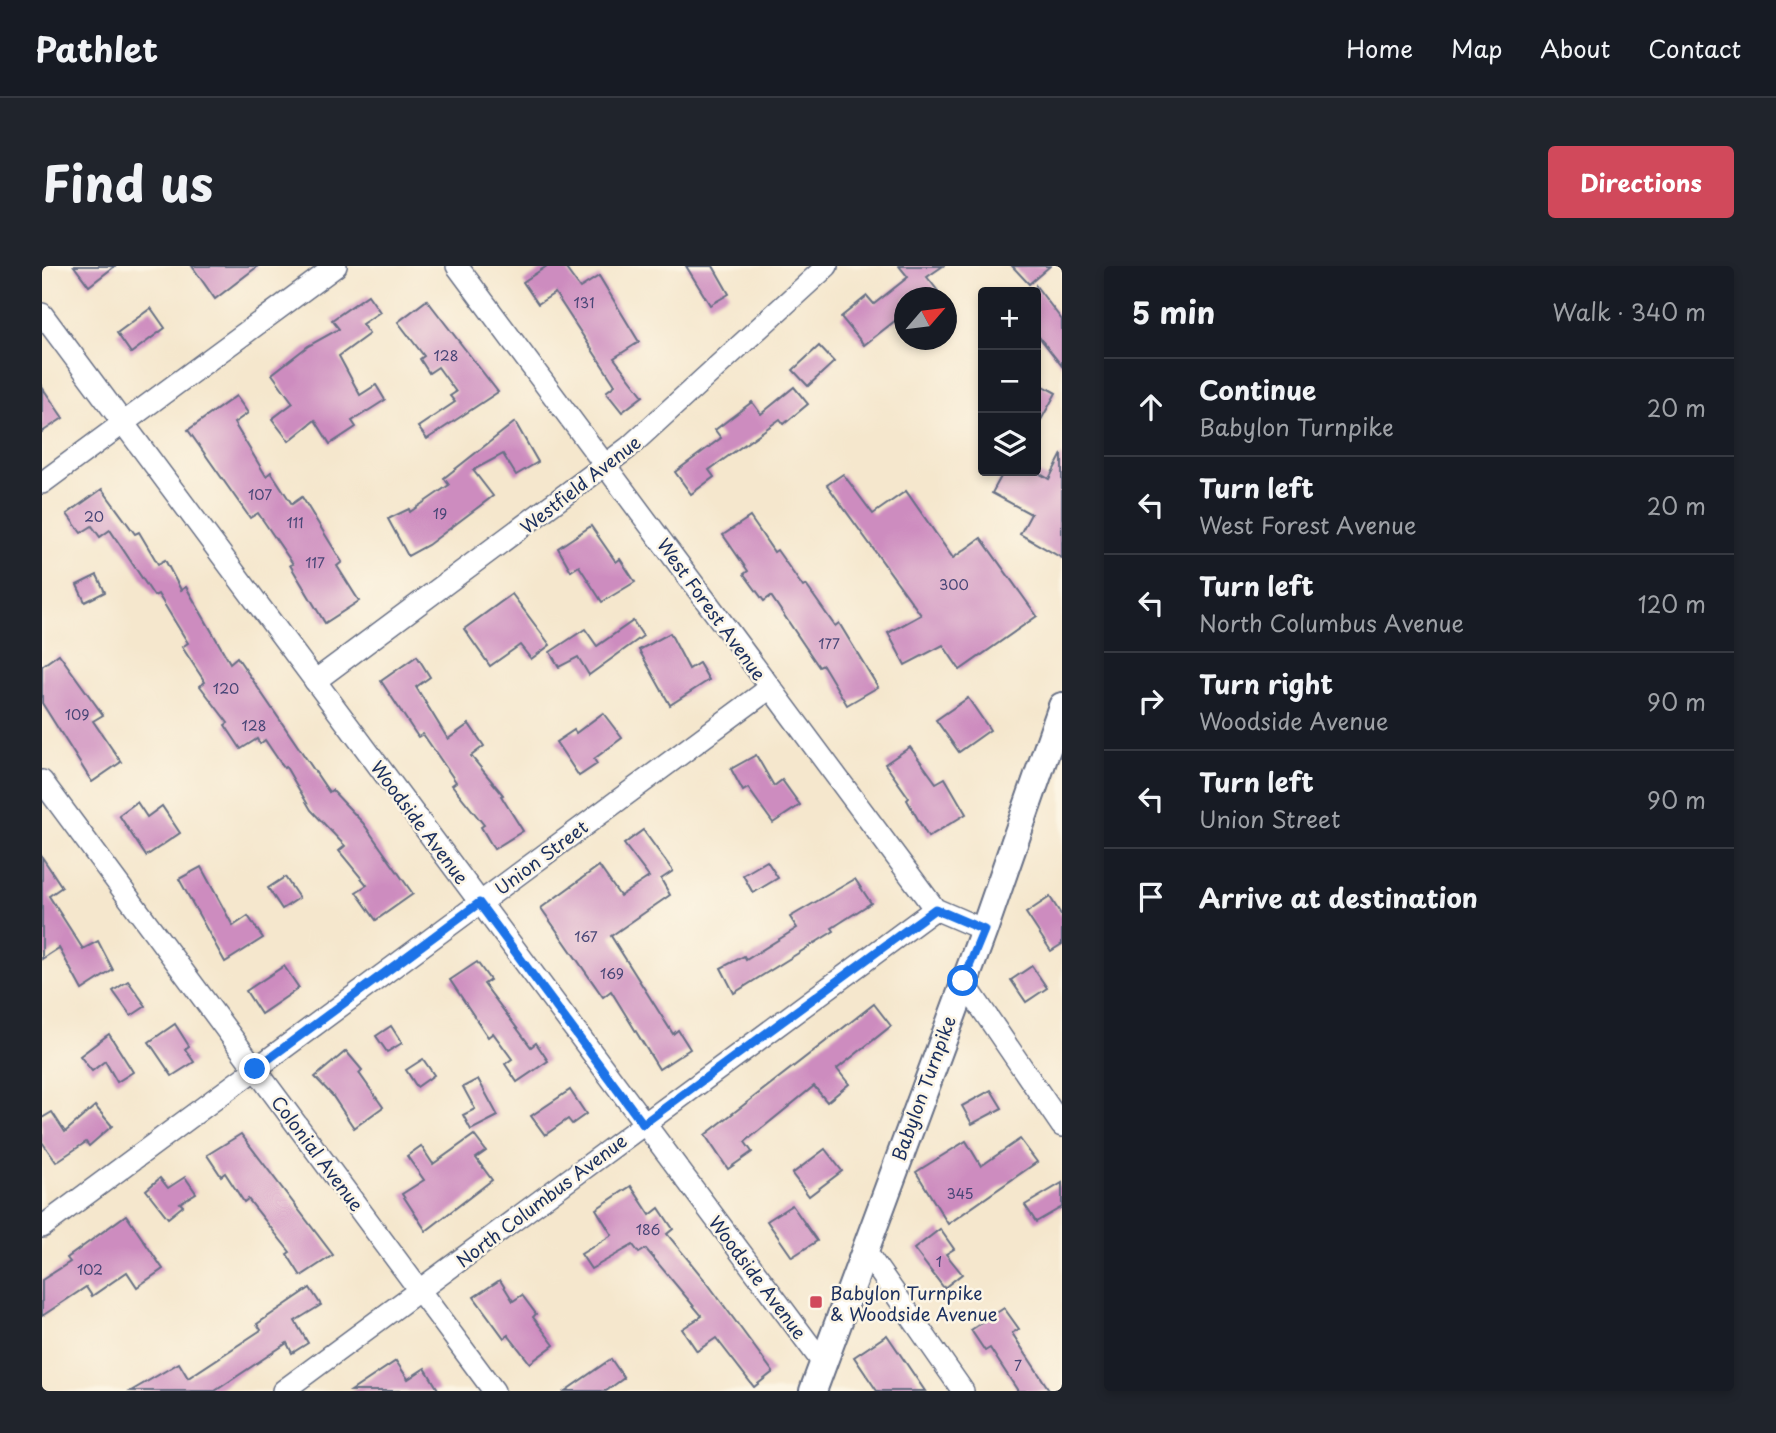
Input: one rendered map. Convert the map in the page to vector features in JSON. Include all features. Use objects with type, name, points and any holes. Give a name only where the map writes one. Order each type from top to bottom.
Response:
[{"type":"main road","name":"Babylon Turnpike","points":[[813,1391],[1061,714]]},
{"type":"street","points":[[42,483],[336,266]]},
{"type":"street","name":"West Forest Avenue","points":[[457,266],[935,909]]},
{"type":"street","name":"Westfield Avenue","points":[[315,681],[546,512],[605,465],[668,413],[827,266]]},
{"type":"street","name":"Woodside Avenue","points":[[42,314],[823,1363]]},
{"type":"street","name":"Union Street","points":[[46,1217],[255,1069],[770,688]]},
{"type":"street","name":"Colonial Avenue","points":[[42,781],[494,1391]]},
{"type":"street","points":[[935,909],[984,930]]},
{"type":"street","name":"North Columbus Avenue","points":[[283,1391],[935,909]]},
{"type":"street","points":[[963,981],[1062,1126]]},
{"type":"street","points":[[864,1250],[963,1391]]},
{"type":"building","points":[[74,266],[115,266],[89,286]]},
{"type":"building","points":[[192,266],[258,266],[215,299]]},
{"type":"building","points":[[547,266],[564,266],[580,288],[599,276],[639,342],[614,358],[643,396],[622,412],[606,392],[615,385],[555,293],[538,304],[523,282]]},
{"type":"building","points":[[686,266],[713,266],[729,294],[710,305]]},
{"type":"building","points":[[899,266],[943,266],[927,277],[935,287],[895,287],[908,277]]},
{"type":"building","points":[[1012,266],[1050,266],[1029,284]]},
{"type":"building","points":[[894,288],[894,322],[864,345],[841,317],[867,296],[874,304]]},
{"type":"building","points":[[1041,293],[1062,320],[1062,366],[1041,339]]},
{"type":"building","points":[[368,295],[380,312],[362,324],[369,334],[339,356],[360,395],[376,385],[385,400],[352,421],[356,427],[330,444],[315,420],[289,441],[272,419],[293,403],[272,374],[308,346],[339,329],[332,320]]},
{"type":"building","points":[[427,300],[498,392],[427,439],[418,427],[455,402],[450,396],[456,392],[438,367],[429,373],[420,359],[424,356],[398,322]]},
{"type":"building","points":[[151,308],[165,328],[131,353],[117,333]]},
{"type":"building","points":[[819,346],[834,362],[808,386],[793,370]]},
{"type":"building","points":[[1041,385],[1056,393],[1041,420]]},
{"type":"building","points":[[42,387],[63,418],[42,432]]},
{"type":"building","points":[[794,387],[808,404],[784,424],[780,419],[709,470],[714,477],[691,494],[675,472],[721,438],[715,430],[752,402],[761,414]]},
{"type":"building","points":[[236,396],[248,413],[234,423],[266,476],[271,472],[292,504],[302,497],[342,562],[337,566],[359,601],[325,623],[290,565],[293,564],[258,513],[250,518],[188,430]]},
{"type":"building","points":[[515,422],[538,462],[516,475],[503,454],[473,470],[493,496],[428,545],[408,556],[388,519],[409,509],[410,512],[449,485],[444,478]]},
{"type":"building","points":[[1062,454],[1062,558],[1020,534],[1031,514],[992,493],[1001,476],[1041,474],[1049,479]]},
{"type":"building","points":[[843,474],[873,514],[906,491],[953,558],[981,538],[1037,616],[960,670],[943,645],[905,665],[888,633],[921,615],[827,485]]},
{"type":"building","points":[[102,489],[135,534],[139,532],[158,564],[165,560],[181,590],[186,587],[230,663],[237,657],[329,792],[332,790],[363,823],[413,894],[376,920],[356,892],[367,885],[339,851],[345,846],[311,810],[286,767],[284,768],[265,740],[260,744],[257,739],[241,749],[225,725],[228,723],[200,686],[205,682],[182,647],[188,643],[158,594],[154,596],[110,530],[100,537],[92,526],[81,533],[67,514]]},
{"type":"building","points":[[750,517],[774,552],[777,550],[803,587],[806,585],[835,626],[839,623],[878,687],[847,705],[823,665],[819,667],[771,596],[764,601],[744,574],[748,571],[723,535]]},
{"type":"building","points":[[591,526],[616,562],[620,559],[635,582],[602,602],[579,566],[571,571],[558,548]]},
{"type":"building","points":[[97,575],[105,592],[85,602],[77,585]]},
{"type":"building","points":[[512,594],[550,645],[531,659],[520,645],[490,666],[464,629]]},
{"type":"building","points":[[633,621],[643,636],[589,675],[578,657],[559,667],[550,652],[585,629],[597,646]]},
{"type":"building","points":[[670,633],[689,669],[699,663],[709,680],[670,705],[639,650]]},
{"type":"building","points":[[59,654],[103,715],[93,721],[121,762],[92,782],[42,703],[42,666]]},
{"type":"building","points":[[417,656],[430,677],[416,687],[448,739],[469,724],[484,746],[471,756],[503,795],[501,796],[523,831],[494,849],[481,827],[484,825],[452,785],[456,782],[423,734],[418,737],[381,681]]},
{"type":"building","points":[[968,698],[990,730],[959,752],[936,720]]},
{"type":"building","points":[[603,713],[622,738],[594,759],[597,764],[579,776],[556,742],[574,730],[576,733]]},
{"type":"building","points":[[910,747],[936,783],[945,778],[966,814],[928,837],[907,800],[909,798],[885,764]]},
{"type":"building","points":[[756,755],[774,786],[782,780],[800,805],[773,823],[748,788],[743,791],[731,769]]},
{"type":"building","points":[[137,802],[147,817],[162,806],[180,833],[146,856],[119,815]]},
{"type":"building","points":[[643,830],[673,871],[661,879],[670,895],[611,936],[673,1034],[678,1030],[690,1049],[659,1069],[611,991],[603,997],[541,908],[599,866],[620,896],[649,877],[624,844]]},
{"type":"building","points":[[42,857],[62,887],[49,896],[83,949],[98,941],[113,970],[82,990],[59,948],[42,959]]},
{"type":"building","points":[[767,861],[778,878],[753,893],[743,875]]},
{"type":"building","points":[[201,867],[233,926],[248,916],[263,938],[225,962],[179,879]]},
{"type":"building","points":[[285,877],[299,898],[282,909],[268,888]]},
{"type":"building","points":[[855,879],[871,903],[832,928],[834,931],[734,993],[721,968],[744,956],[746,960],[797,928],[790,917]]},
{"type":"building","points":[[1050,897],[1062,916],[1062,944],[1051,951],[1026,913]]},
{"type":"building","points":[[477,962],[490,980],[484,984],[531,1047],[536,1043],[548,1061],[517,1082],[505,1064],[512,1059],[493,1033],[488,1037],[450,980]]},
{"type":"building","points":[[284,966],[299,988],[261,1014],[246,991]]},
{"type":"building","points":[[1032,966],[1047,988],[1026,1002],[1011,980]]},
{"type":"building","points":[[128,981],[146,1006],[131,1016],[113,991]]},
{"type":"building","points":[[874,1004],[891,1026],[837,1069],[849,1084],[827,1102],[814,1086],[745,1142],[752,1152],[728,1169],[705,1135]]},
{"type":"building","points":[[175,1024],[189,1046],[185,1049],[194,1062],[172,1076],[149,1042]]},
{"type":"building","points":[[391,1026],[402,1043],[387,1052],[376,1036]]},
{"type":"building","points":[[109,1034],[133,1072],[117,1082],[105,1061],[92,1071],[80,1056]]},
{"type":"building","points":[[346,1051],[362,1070],[359,1073],[383,1107],[354,1128],[332,1095],[315,1077]]},
{"type":"building","points":[[423,1059],[434,1075],[417,1087],[406,1070]]},
{"type":"building","points":[[478,1079],[498,1116],[471,1130],[463,1115],[475,1109],[463,1087]]},
{"type":"building","points":[[570,1090],[586,1114],[572,1124],[568,1119],[545,1135],[531,1116]]},
{"type":"building","points":[[991,1090],[1002,1108],[972,1124],[962,1106]]},
{"type":"building","points":[[95,1106],[112,1126],[89,1146],[86,1142],[56,1162],[42,1142],[42,1118],[52,1112],[65,1132]]},
{"type":"building","points":[[241,1134],[333,1255],[301,1276],[287,1254],[290,1252],[248,1199],[244,1202],[225,1173],[221,1176],[207,1155]]},
{"type":"building","points":[[474,1135],[486,1151],[476,1158],[492,1180],[426,1231],[402,1194],[424,1180],[407,1156],[421,1146],[433,1164]]},
{"type":"building","points":[[1020,1139],[1037,1162],[948,1224],[916,1172],[966,1141],[981,1166]]},
{"type":"building","points":[[825,1149],[842,1171],[809,1196],[792,1174]]},
{"type":"building","points":[[185,1177],[196,1193],[180,1203],[183,1206],[168,1218],[146,1190],[160,1178],[168,1188]]},
{"type":"building","points":[[1062,1183],[1062,1207],[1036,1222],[1025,1205]]},
{"type":"building","points":[[631,1186],[650,1215],[659,1208],[673,1229],[667,1234],[773,1372],[754,1387],[716,1338],[697,1351],[682,1329],[702,1316],[646,1249],[639,1253],[633,1245],[591,1269],[581,1254],[612,1235],[596,1209]]},
{"type":"building","points":[[792,1205],[817,1241],[792,1257],[767,1221]]},
{"type":"building","points":[[126,1215],[163,1269],[137,1287],[127,1272],[92,1296],[86,1287],[42,1316],[42,1280],[70,1262],[67,1258]]},
{"type":"building","points":[[940,1229],[954,1249],[946,1254],[962,1274],[944,1288],[914,1249]]},
{"type":"building","points":[[500,1280],[513,1301],[522,1295],[536,1314],[533,1317],[554,1345],[530,1363],[508,1335],[504,1338],[474,1297]]},
{"type":"building","points":[[310,1288],[321,1305],[295,1321],[308,1343],[292,1353],[287,1343],[215,1391],[131,1391],[179,1363],[188,1378],[261,1330],[257,1324]]},
{"type":"building","points":[[1004,1308],[1019,1329],[1012,1333],[1050,1391],[1018,1391],[990,1348],[985,1351],[971,1330]]},
{"type":"building","points":[[887,1335],[925,1391],[877,1391],[854,1357]]},
{"type":"building","points":[[611,1359],[624,1378],[606,1391],[565,1391]]},
{"type":"building","points":[[396,1361],[408,1379],[425,1368],[439,1391],[351,1391]]},
{"type":"place","name":"Babylon Turnpike & Woodside Avenue","points":[[816,1302]]},
{"type":"route","points":[[255,1069],[479,903],[643,1124],[935,909],[984,930],[963,981]]}]
